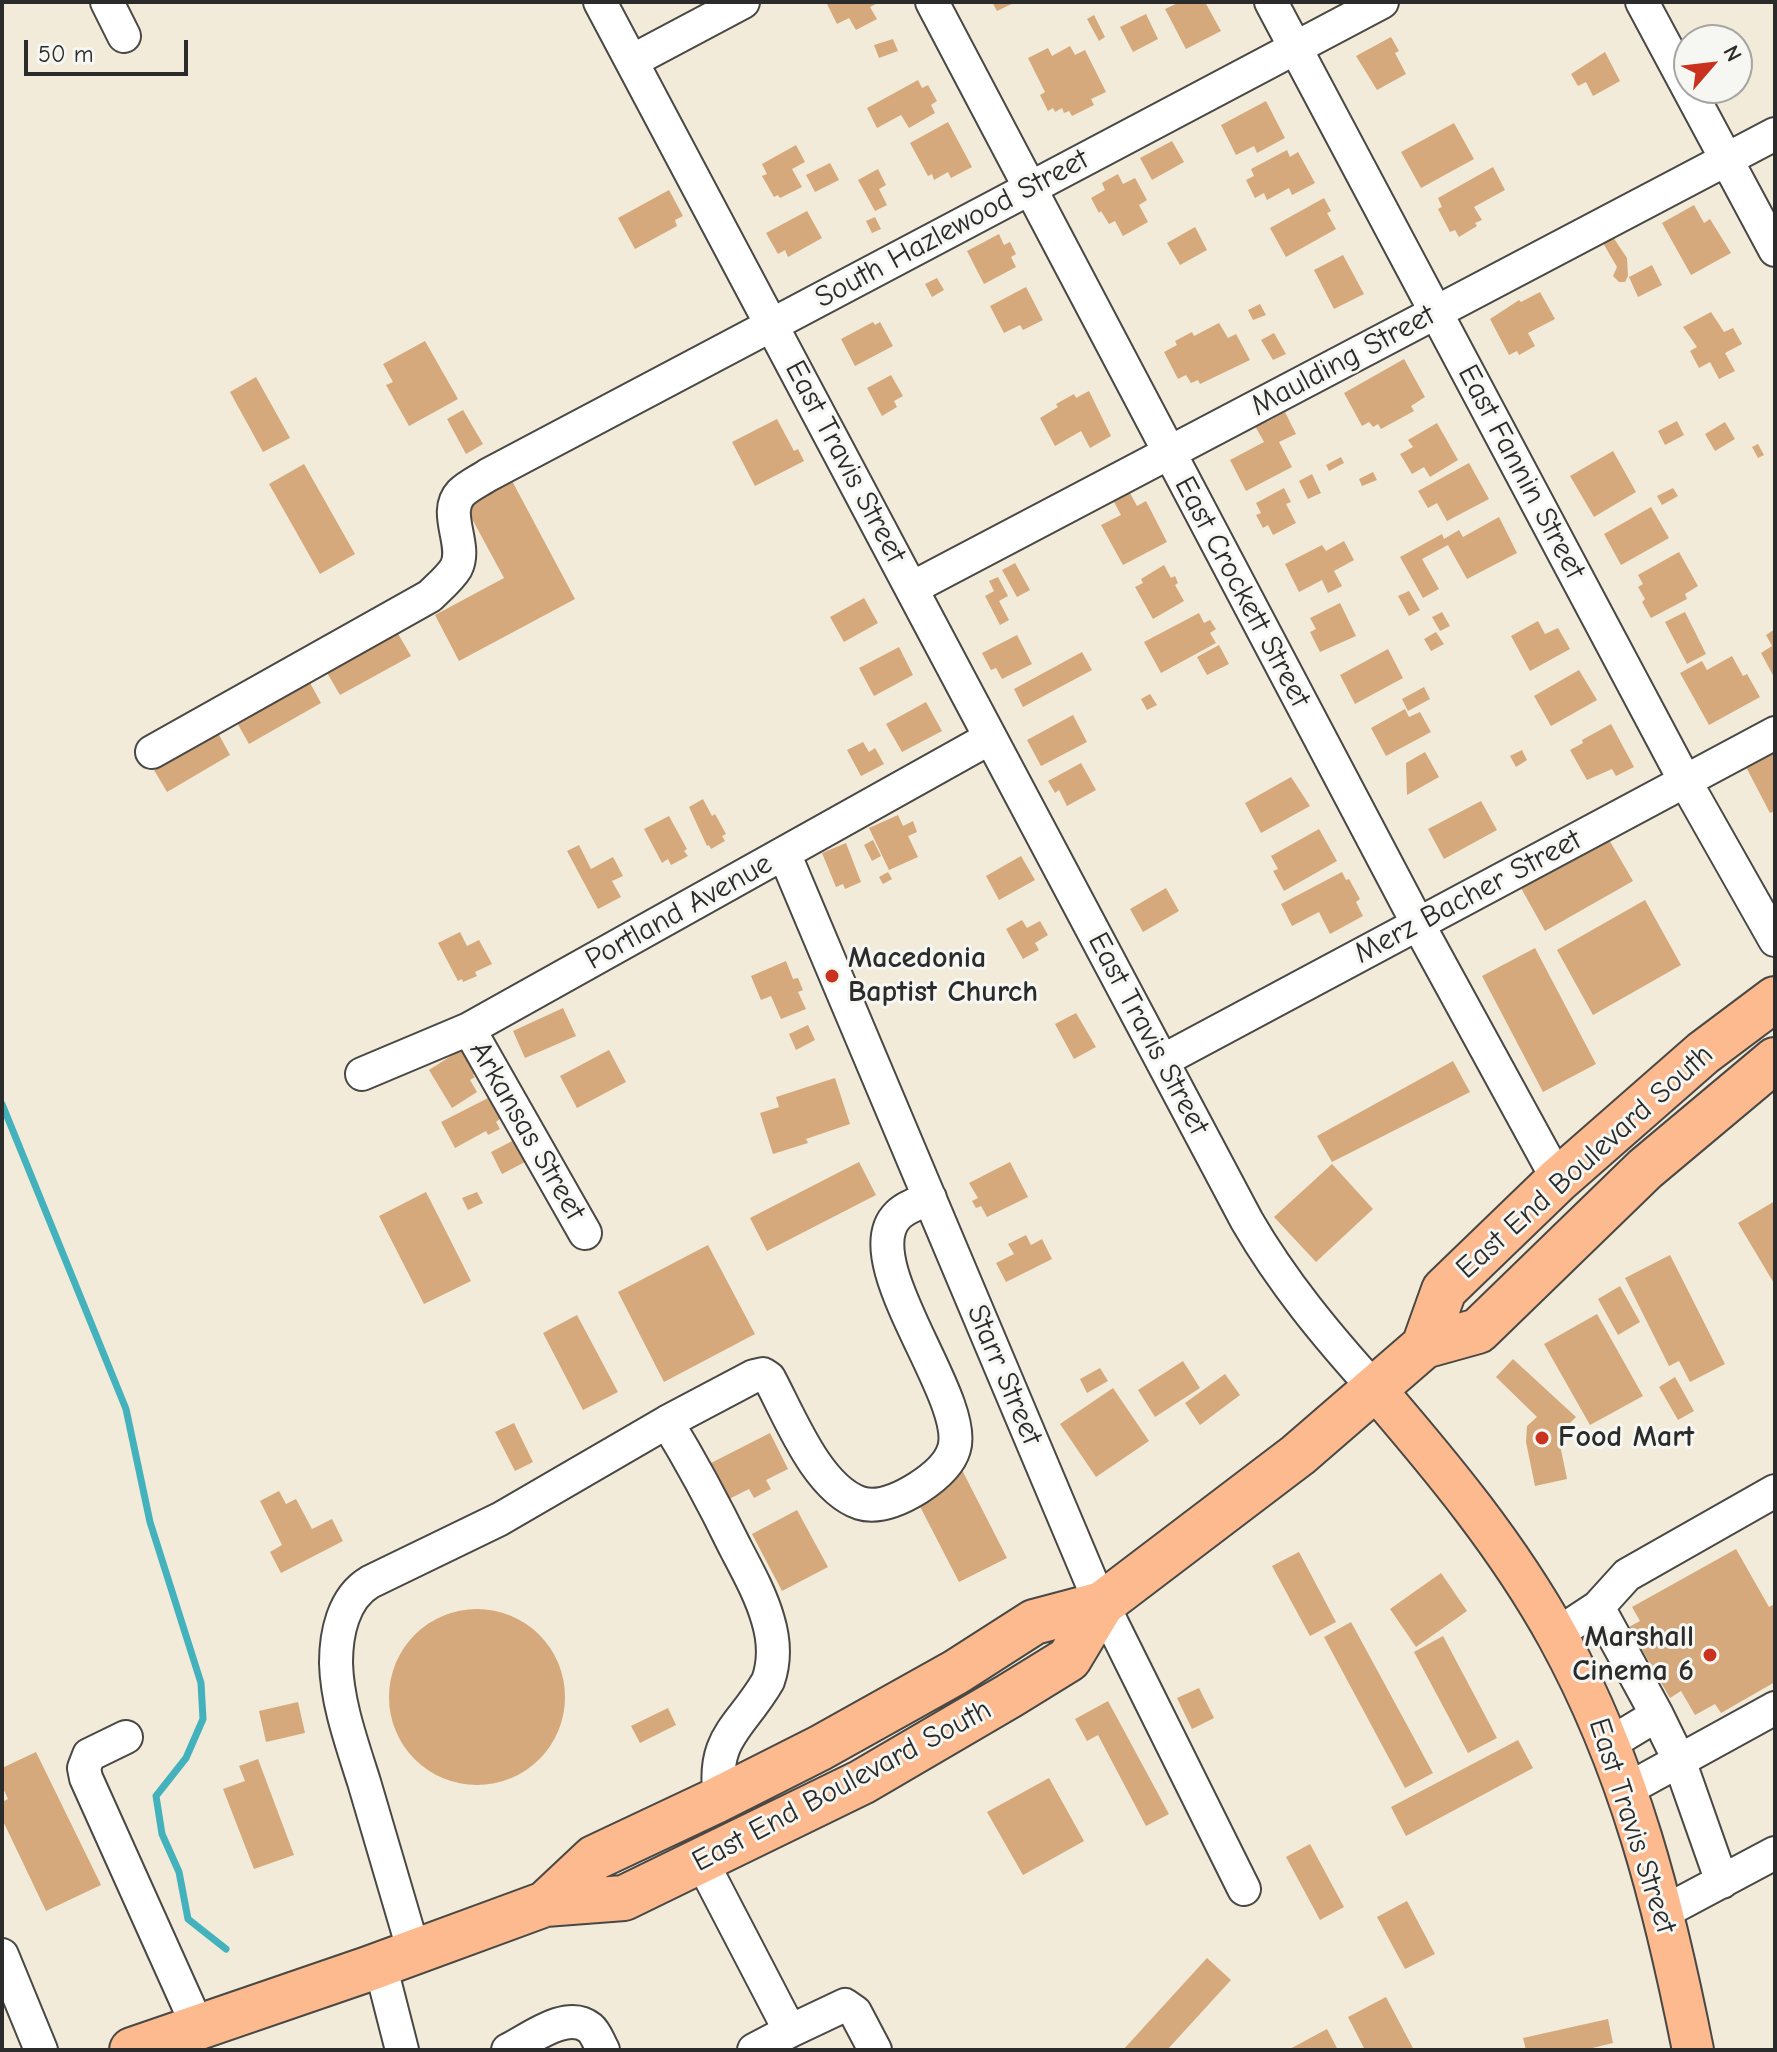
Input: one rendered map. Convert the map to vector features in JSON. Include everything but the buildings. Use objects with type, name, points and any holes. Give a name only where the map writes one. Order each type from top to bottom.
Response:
[{"type":"highway","name":"East End Boulevard South","points":[[1424,1346],[1444,1290],[1558,1180],[1703,1053],[1775,999]]},
{"type":"highway","name":"East End Boulevard South","points":[[132,2050],[545,1904],[624,1898],[800,1814],[913,1754],[1069,1659],[1102,1604],[1264,1482],[1424,1346],[1478,1331],[1645,1169],[1775,1060]]},
{"type":"highway","name":"East End Boulevard South","points":[[545,1904],[594,1858],[720,1799],[897,1706],[1034,1622],[1102,1604]]},
{"type":"main road","name":"East Travis Street","points":[[1375,1389],[1478,1514],[1557,1634],[1609,1744],[1626,1790],[1664,1912],[1693,2050]]},
{"type":"street","points":[[107,2],[124,36]]},
{"type":"street","name":"East Travis Street","points":[[600,2],[1247,1221],[1280,1275],[1331,1340],[1375,1389]]},
{"type":"street","points":[[632,61],[743,2]]},
{"type":"street","name":"East Crockett Street","points":[[932,2],[1418,924],[1558,1180]]},
{"type":"street","name":"East Fannin Street","points":[[1271,2],[1685,781],[1775,940]]},
{"type":"street","name":"South Hazlewood Street","points":[[152,752],[430,596],[456,568],[460,551],[455,501],[462,492],[523,456],[1382,2]]},
{"type":"street","points":[[1642,2],[1775,250]]},
{"type":"street","name":"Maulding Street","points":[[912,588],[1775,134]]},
{"type":"street","name":"Merz Bacher Street","points":[[1162,1061],[1775,733]]},
{"type":"street","name":"Portland Avenue","points":[[362,1074],[469,1029],[990,738]]},
{"type":"street","name":"Starr Street","points":[[784,853],[1102,1604],[1244,1889]]},
{"type":"street","name":"Arkansas Street","points":[[469,1029],[585,1233]]},
{"type":"street","points":[[402,2050],[397,1958],[336,1664],[344,1615],[350,1600],[370,1582],[500,1519],[667,1422],[763,1374],[769,1378],[821,1473],[841,1494],[867,1505],[880,1504],[899,1498],[931,1479],[951,1458],[957,1433],[945,1397],[900,1296],[887,1239],[890,1226],[897,1216],[930,1198]]},
{"type":"street","points":[[667,1422],[695,1468],[750,1576],[772,1637],[772,1669],[768,1681],[721,1749],[716,1776],[720,1799]]},
{"type":"street","points":[[1557,1634],[1598,1607],[1627,1575],[1775,1491]]},
{"type":"street","points":[[1598,1607],[1679,1760],[1722,1882]]},
{"type":"street","points":[[1626,1790],[1775,1708]]},
{"type":"street","points":[[1609,1744],[1657,1715]]},
{"type":"street","points":[[126,1737],[89,1755],[84,1768],[86,1778],[198,2027]]},
{"type":"street","points":[[1664,1912],[1775,1853]]},
{"type":"street","points":[[702,1862],[790,2031]]},
{"type":"street","points":[[3,1954],[41,2050]]},
{"type":"street","points":[[754,2050],[845,2005],[855,2012],[875,2050]]},
{"type":"street","points":[[508,2050],[562,2023],[573,2022],[592,2029],[603,2050]]},
{"type":"waterway","points":[[2,1104],[126,1409],[150,1522],[201,1683],[203,1719],[186,1758],[156,1796],[162,1834],[179,1872],[188,1919],[226,1949]]},
{"type":"place","name":"Macedonia Baptist Church","points":[[832,976]]},
{"type":"place","name":"Food Mart","points":[[1542,1438]]},
{"type":"place","name":"Marshall Cinema 6","points":[[1710,1655]]}]
